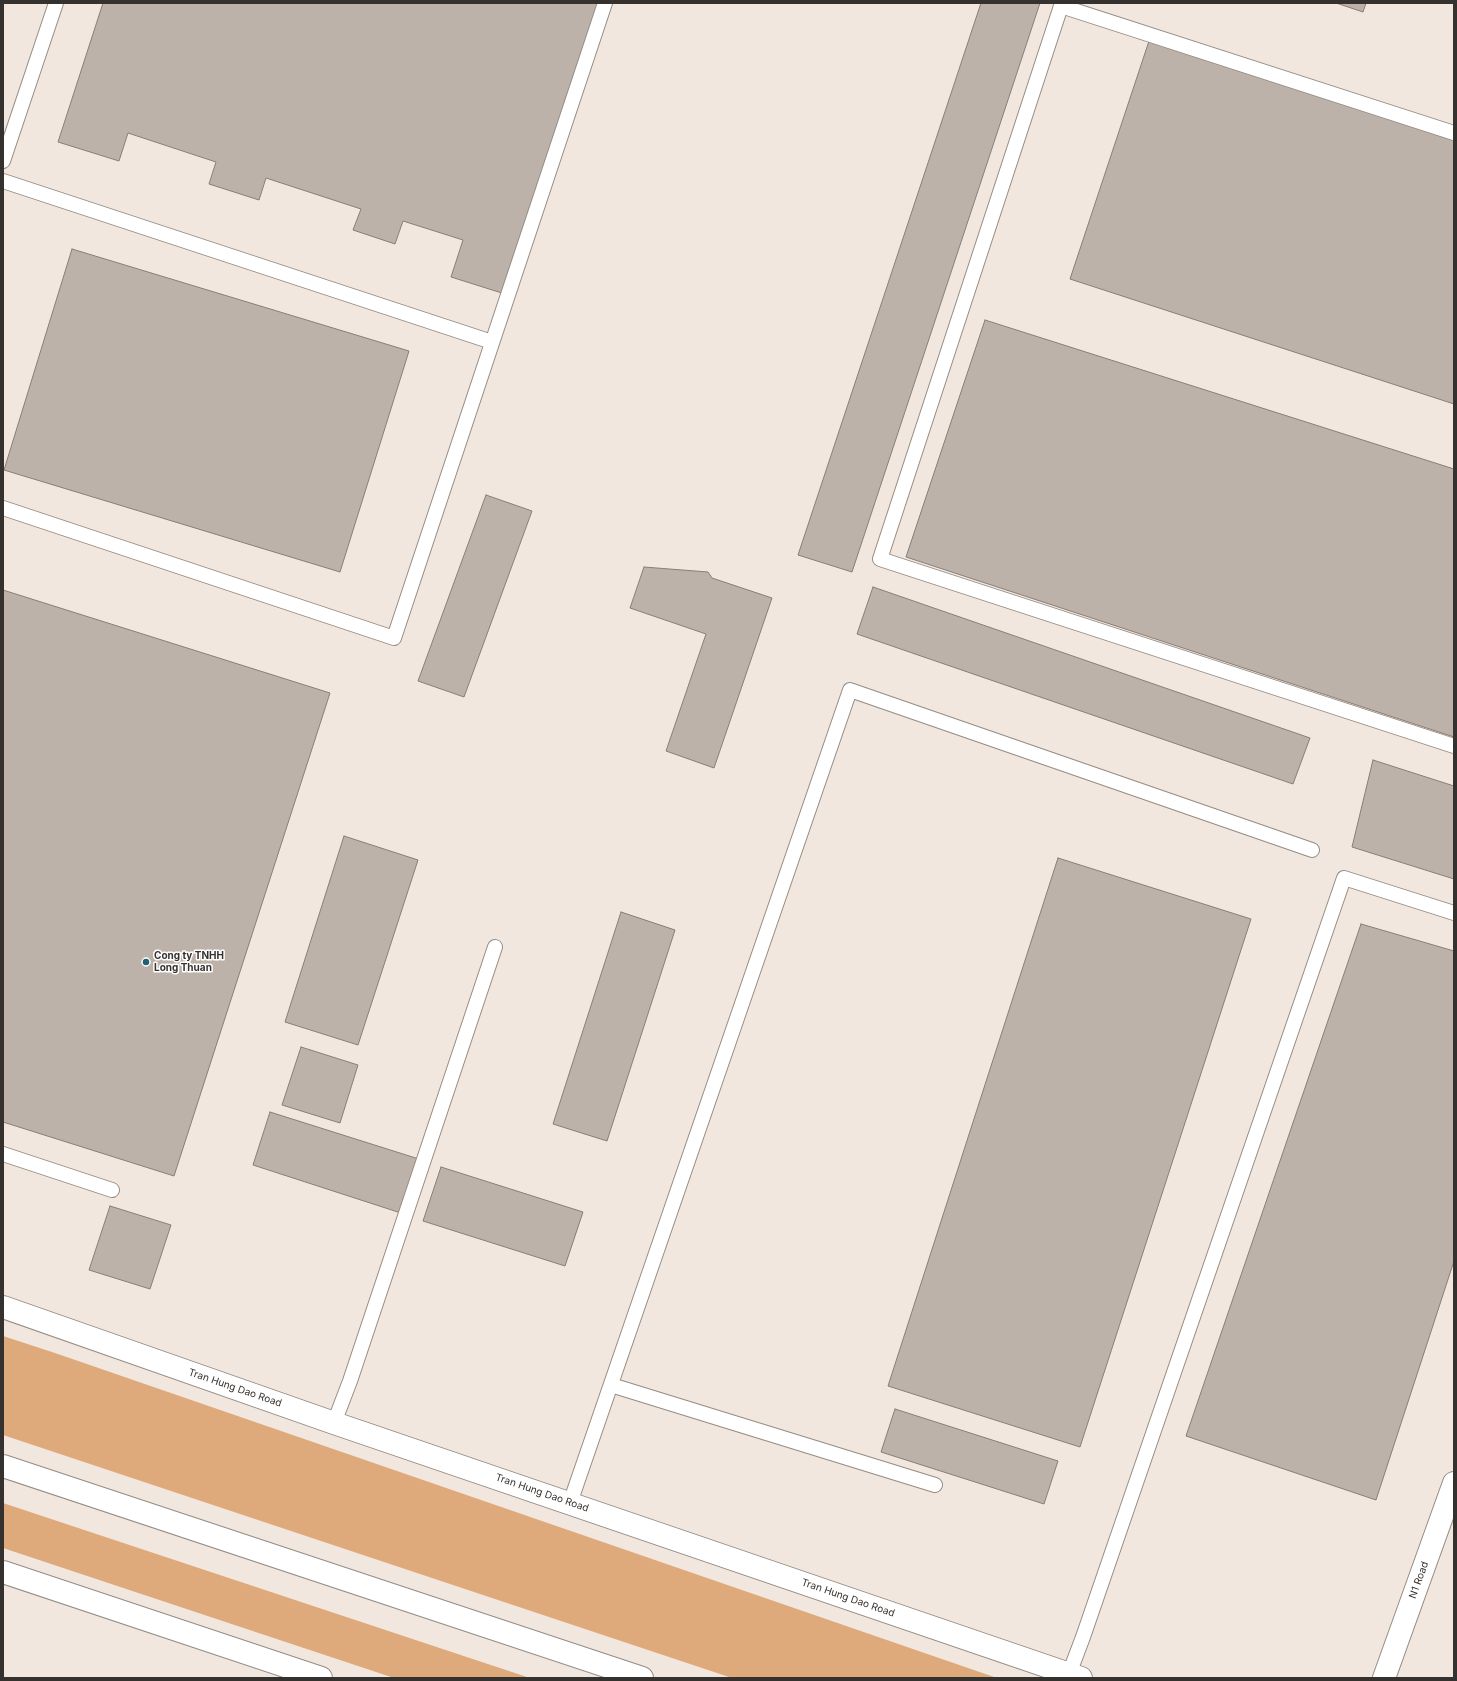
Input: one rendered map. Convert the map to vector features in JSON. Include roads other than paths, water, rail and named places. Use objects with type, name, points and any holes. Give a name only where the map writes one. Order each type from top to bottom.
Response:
[{"type":"main road","name":"Tran Hung Dao Road","points":[[3,1307],[334,1423],[1075,1676]]},
{"type":"main road","points":[[3,1466],[642,1678]]},
{"type":"main road","name":"N1 Road","points":[[1384,1678],[1454,1483]]},
{"type":"main road","points":[[3,1572],[321,1678]]},
{"type":"lane","points":[[3,161],[56,3]]},
{"type":"lane","points":[[3,508],[394,638],[605,3]]},
{"type":"lane","points":[[1454,133],[1062,4],[880,559],[1454,746]]},
{"type":"lane","points":[[3,181],[492,342]]},
{"type":"lane","points":[[570,1503],[850,690],[1312,850]]},
{"type":"lane","points":[[1075,1676],[1083,1636],[1344,878],[1454,913]]},
{"type":"lane","points":[[334,1423],[350,1381],[495,947]]},
{"type":"lane","points":[[3,1154],[112,1190]]},
{"type":"lane","points":[[611,1385],[935,1486]]},
{"type":"place","name":"Cong ty TNHH Long Thuan","points":[[146,962]]}]
